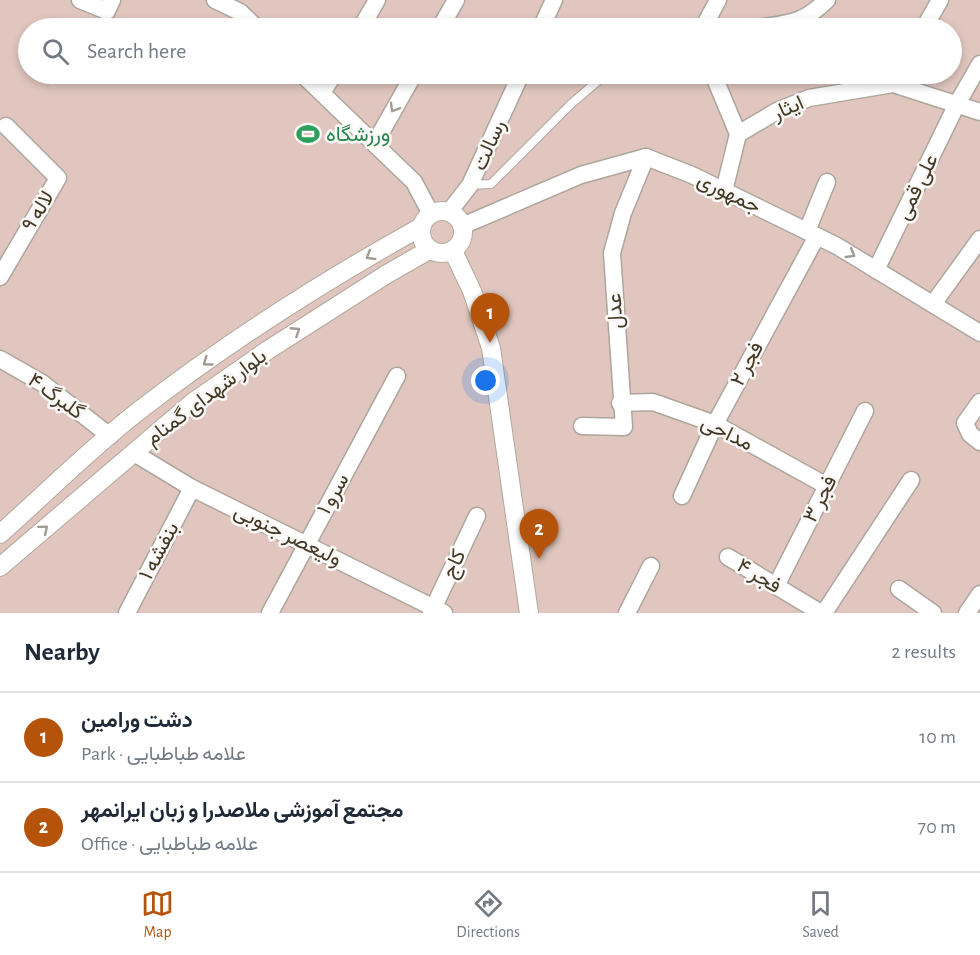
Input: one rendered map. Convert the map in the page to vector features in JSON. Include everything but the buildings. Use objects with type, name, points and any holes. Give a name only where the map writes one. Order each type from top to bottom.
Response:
[{"type":"street","points":[[80,0],[109,6]]},
{"type":"street","points":[[215,0],[243,6]]},
{"type":"street","points":[[367,18],[378,0]]},
{"type":"street","points":[[446,18],[456,0]]},
{"type":"street","points":[[546,18],[554,0]]},
{"type":"street","points":[[708,18],[718,0]]},
{"type":"street","points":[[806,18],[827,0]]},
{"type":"street","points":[[930,18],[940,0]]},
{"type":"street","name":"علی قمی","points":[[876,270],[957,104],[980,64]]},
{"type":"street","points":[[313,84],[414,182],[434,218]]},
{"type":"street","points":[[322,93],[328,84]]},
{"type":"street","points":[[375,143],[408,84]]},
{"type":"street","name":"رسالت","points":[[434,218],[471,185],[516,84]]},
{"type":"street","points":[[717,84],[738,134],[724,191]]},
{"type":"street","name":"ایثار","points":[[738,134],[777,111],[809,98],[873,84]]},
{"type":"street","name":"ایثار","points":[[908,84],[980,112]]},
{"type":"street","name":"لاله ۹","points":[[0,277],[58,178],[6,126]]},
{"type":"street","points":[[462,226],[581,175],[646,158]]},
{"type":"street","name":"جمهوری","points":[[646,158],[724,191],[812,233],[980,333]]},
{"type":"street","name":"عدل","points":[[582,426],[624,427],[620,403],[612,253],[623,213],[646,158]]},
{"type":"street","name":"فجر ۲","points":[[682,495],[715,424],[812,233],[827,182]]},
{"type":"street","points":[[434,218],[457,218],[462,226],[459,244],[453,251],[437,253],[429,250],[423,243],[434,218]]},
{"type":"street","name":"بلوار شهدای گمنام","points":[[0,534],[135,414],[256,327],[434,218]]},
{"type":"street","points":[[933,304],[980,239]]},
{"type":"street","name":"بلوار شهدای گمنام","points":[[0,567],[192,403],[268,350],[387,273],[429,250]]},
{"type":"street","points":[[453,251],[472,291],[491,348],[529,613]]},
{"type":"street","name":"گلبرگ ۴","points":[[0,359],[42,383],[110,436]]},
{"type":"street","name":"سرو ۱","points":[[270,613],[398,376]]},
{"type":"street","name":"مداحی","points":[[620,403],[653,402],[715,424],[827,486]]},
{"type":"street","points":[[980,402],[965,423],[970,434],[980,442]]},
{"type":"street","name":"فجر ۳","points":[[776,586],[865,411]]},
{"type":"street","name":"ولیعصر جنوبی","points":[[134,453],[192,489],[436,611]]},
{"type":"street","points":[[822,613],[911,480]]},
{"type":"street","name":"بنفشه ۱","points":[[127,613],[192,489]]},
{"type":"street","name":"کاج","points":[[436,611],[477,516]]},
{"type":"street","name":"فجر ۴","points":[[728,557],[822,613]]},
{"type":"street","points":[[627,613],[651,566]]},
{"type":"street","points":[[899,589],[933,613]]},
{"type":"street","points":[[967,613],[980,594]]},
{"type":"lane","points":[[471,185],[491,184],[570,104],[594,84]]},
{"type":"shaded area","points":[[0,0],[980,0],[980,613],[0,613]]},
{"type":"place","name":"ورزشگاه","points":[[308,134]]},
{"type":"place","name":"دشت ورامین","points":[[490,343]]},
{"type":"place","name":"مجتمع آموزشی ملاصدرا و زبان ایرانمهر","points":[[539,559]]}]
